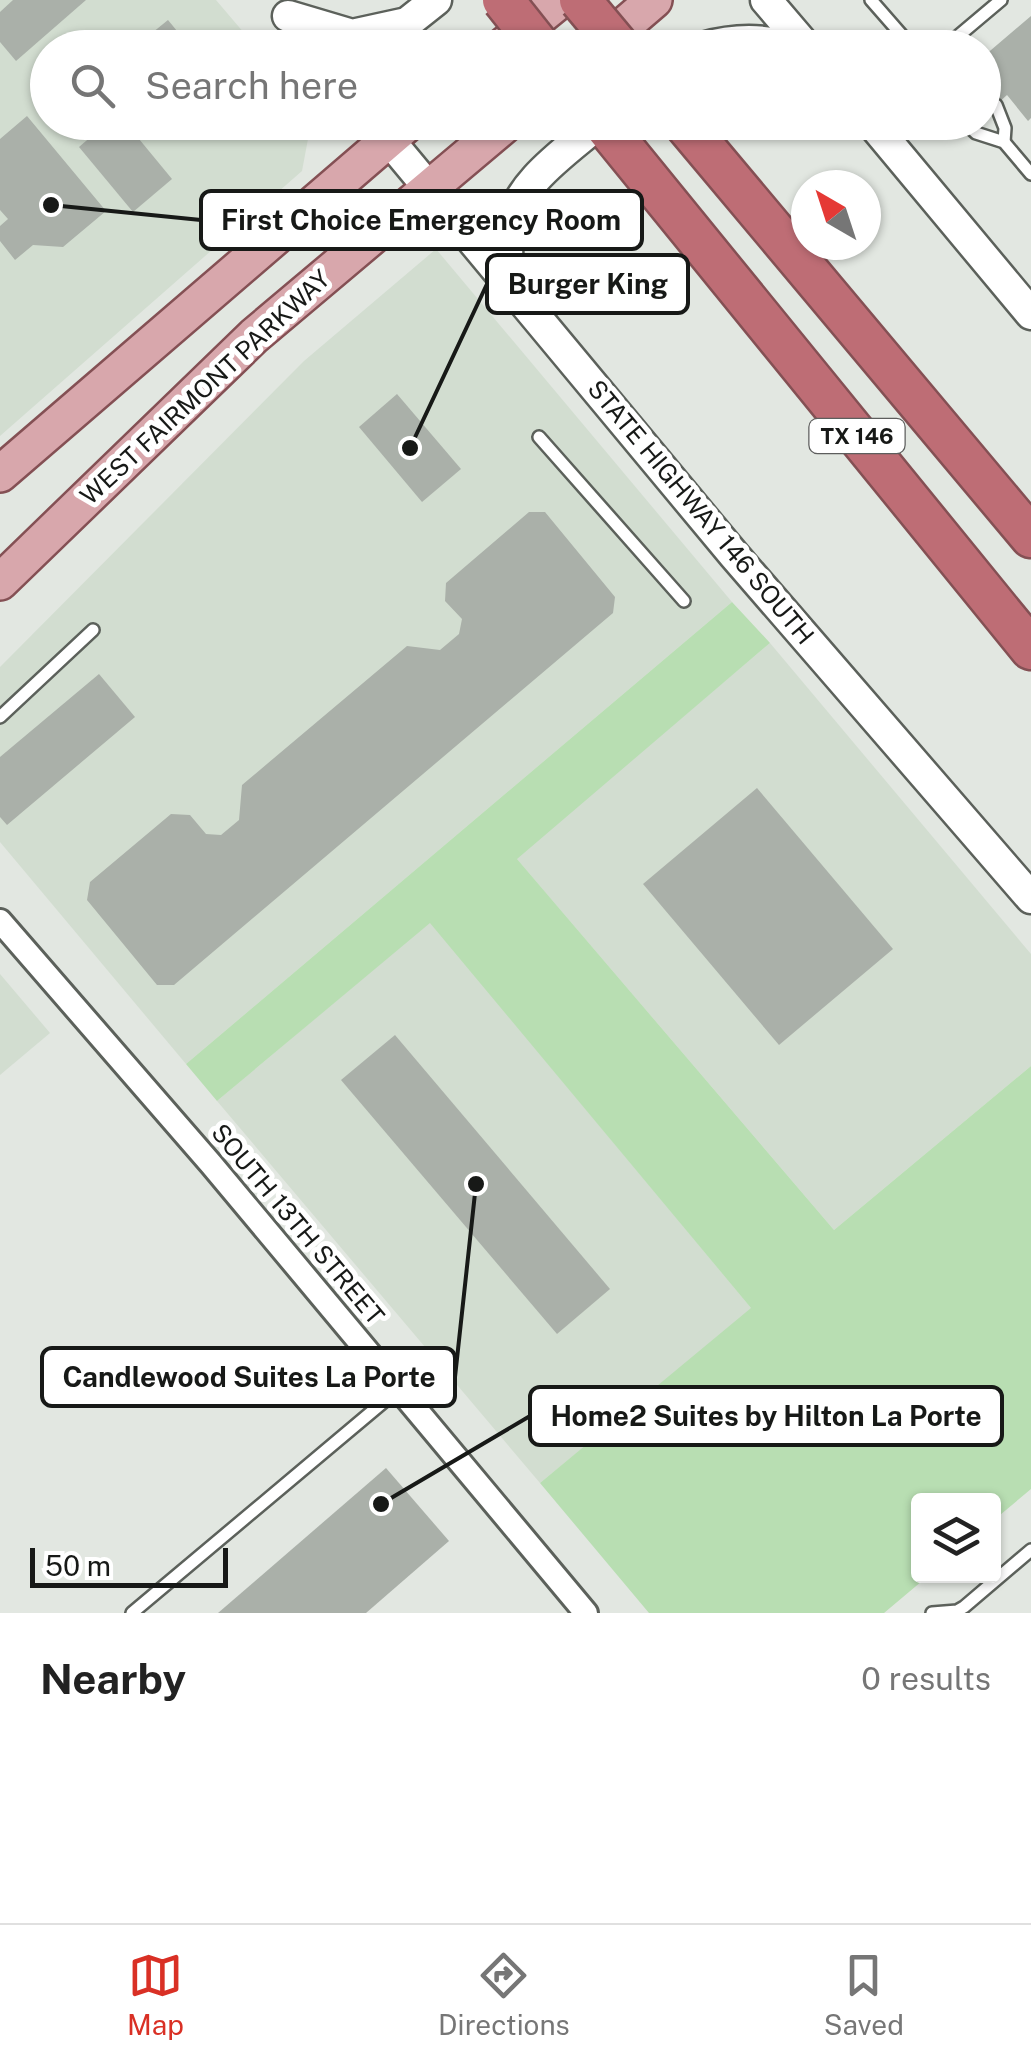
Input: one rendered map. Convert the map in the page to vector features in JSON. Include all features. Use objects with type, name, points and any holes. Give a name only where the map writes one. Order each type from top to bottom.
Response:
[{"type":"highway","points":[[503,0],[527,30]]},
{"type":"highway","points":[[580,0],[605,30]]},
{"type":"highway","name":"TX 146","points":[[616,140],[1031,649]]},
{"type":"highway","name":"TX 146","points":[[698,140],[1031,537]]},
{"type":"main road","points":[[375,30],[407,23],[436,0]]},
{"type":"main road","points":[[523,30],[560,0]]},
{"type":"main road","points":[[619,30],[654,0]]},
{"type":"main road","points":[[766,0],[792,30]]},
{"type":"main road","points":[[282,8],[339,30]]},
{"type":"main road","points":[[282,8],[299,30]]},
{"type":"main road","points":[[0,474],[377,140]]},
{"type":"main road","name":"STATE HIGHWAY 146 SOUTH","points":[[398,140],[428,188],[734,555],[1031,898]]},
{"type":"main road","name":"WEST FAIRMONT PARKWAY","points":[[0,582],[254,336],[486,140]]},
{"type":"main road","points":[[509,282],[509,227],[518,202],[537,177],[580,140]]},
{"type":"main road","points":[[889,140],[1031,314]]},
{"type":"street","name":"SOUTH 13TH STREET","points":[[0,921],[127,1065],[586,1613]]},
{"type":"lane","points":[[871,0],[897,30]]},
{"type":"lane","points":[[965,30],[1001,0]]},
{"type":"lane","points":[[1001,117],[1004,142]]},
{"type":"lane","points":[[998,140],[1004,142],[1031,174]]},
{"type":"lane","points":[[539,438],[684,601]]},
{"type":"lane","points":[[0,718],[93,630]]},
{"type":"lane","points":[[132,1613],[400,1388]]},
{"type":"lane","points":[[932,1613],[957,1612],[1031,1550]]},
{"type":"shaded area","points":[[0,0],[216,0],[242,30],[30,30],[30,140],[308,140],[302,171],[0,436]]},
{"type":"shaded area","points":[[436,249],[732,602],[186,1064],[0,842],[0,667],[304,361]]},
{"type":"shaded area","points":[[770,643],[1031,954],[1031,1066],[834,1230],[516,858]]},
{"type":"shaded area","points":[[430,922],[752,1309],[540,1483],[217,1101]]},
{"type":"shaded area","points":[[0,974],[50,1033],[0,1075]]},
{"type":"green space","points":[[732,602],[770,643],[517,859],[834,1230],[1031,1066],[1031,1489],[1001,1514],[1001,1493],[911,1493],[911,1583],[920,1583],[884,1613],[649,1613],[540,1483],[751,1308],[430,923],[217,1101],[186,1064]]},
{"type":"building","points":[[13,0],[86,0],[52,30],[30,30],[30,49],[16,61],[0,42],[0,12]]},
{"type":"building","points":[[1031,16],[1028,121],[1007,95],[1001,100],[1001,42]]},
{"type":"building","points":[[168,20],[176,30],[156,30]]},
{"type":"building","points":[[27,116],[30,140],[47,140],[106,211],[63,247],[33,245],[15,260],[0,241],[0,226],[8,219],[0,210],[0,139]]},
{"type":"building","points":[[87,140],[140,140],[172,179],[133,212],[79,147]]},
{"type":"building","points":[[397,394],[461,469],[422,502],[359,427]]},
{"type":"building","points":[[529,512],[545,512],[615,597],[613,613],[174,985],[157,985],[87,900],[90,882],[171,814],[190,815],[206,834],[221,835],[239,820],[242,785],[407,646],[440,650],[459,634],[462,619],[445,601],[446,583]]},
{"type":"building","points":[[99,674],[135,717],[7,825],[0,817],[0,757]]},
{"type":"building","points":[[757,788],[893,949],[779,1045],[643,884]]},
{"type":"building","points":[[395,1035],[610,1289],[557,1334],[341,1080]]},
{"type":"building","points":[[386,1468],[449,1541],[366,1613],[218,1613]]},
{"type":"place","name":"First Choice Emergency Room","points":[[51,205]]},
{"type":"place","name":"Burger King","points":[[410,448]]},
{"type":"place","name":"Candlewood Suites La Porte","points":[[476,1184]]},
{"type":"place","name":"Home2 Suites by Hilton La Porte","points":[[381,1504]]}]
